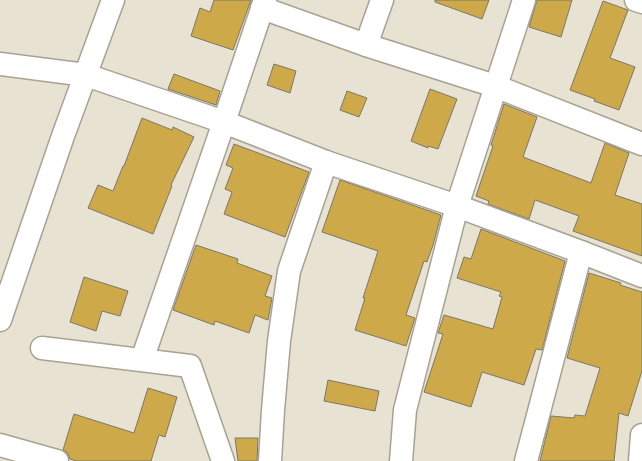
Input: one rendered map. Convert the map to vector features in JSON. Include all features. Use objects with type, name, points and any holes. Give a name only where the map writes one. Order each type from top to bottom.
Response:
[{"type":"street","points":[[0,320],[62,136],[113,0]]},
{"type":"street","points":[[366,45],[382,0]]},
{"type":"street","points":[[401,461],[405,410],[457,206],[524,0]]},
{"type":"street","points":[[636,0],[642,2]]},
{"type":"street","points":[[142,360],[264,4],[366,45],[495,86],[642,144]]},
{"type":"street","points":[[0,64],[86,74],[224,122],[326,162],[457,206],[642,276]]},
{"type":"street","points":[[270,461],[279,341],[289,271],[326,162]]},
{"type":"street","points":[[526,461],[580,252]]},
{"type":"street","points":[[42,348],[190,366],[223,461]]},
{"type":"street","points":[[640,461],[642,435]]},
{"type":"street","points":[[0,445],[57,461]]},
{"type":"building","points":[[214,0],[251,0],[233,50],[191,36],[200,8],[210,12]]},
{"type":"building","points":[[435,0],[489,0],[482,19],[435,2]]},
{"type":"building","points":[[537,0],[572,0],[561,37],[529,27]]},
{"type":"building","points":[[603,1],[628,10],[610,58],[635,67],[619,110],[570,90]]},
{"type":"building","points":[[274,64],[296,71],[290,93],[267,85]]},
{"type":"building","points":[[174,74],[220,91],[216,105],[168,89]]},
{"type":"building","points":[[430,89],[457,99],[438,149],[428,146],[428,148],[411,141]]},
{"type":"building","points":[[347,91],[367,98],[359,117],[340,110]]},
{"type":"building","points":[[504,104],[537,117],[523,157],[591,183],[605,143],[629,153],[615,195],[642,204],[642,256],[573,231],[579,216],[535,200],[529,219],[488,204],[489,201],[476,196],[493,146],[491,145]]},
{"type":"building","points":[[142,118],[172,130],[173,127],[194,137],[171,185],[153,234],[88,208],[98,185],[113,191]]},
{"type":"building","points":[[234,144],[309,172],[285,237],[224,214],[232,192],[225,189],[233,168],[226,165]]},
{"type":"building","points":[[340,180],[441,215],[433,245],[427,262],[424,261],[406,315],[415,318],[406,346],[355,330],[378,251],[322,232]]},
{"type":"building","points":[[481,229],[565,261],[542,350],[536,349],[524,385],[482,372],[471,407],[424,392],[443,334],[438,333],[444,315],[493,329],[502,297],[499,296],[501,292],[457,278],[464,257],[471,259]]},
{"type":"building","points":[[196,245],[238,259],[237,263],[272,276],[265,296],[272,298],[268,320],[255,315],[249,333],[215,321],[214,325],[173,310]]},
{"type":"building","points":[[589,273],[642,292],[642,371],[628,416],[619,413],[614,461],[540,461],[551,416],[574,418],[575,415],[585,416],[600,368],[567,358]]},
{"type":"building","points":[[84,277],[128,291],[120,316],[102,311],[96,331],[70,322]]},
{"type":"building","points":[[328,380],[379,391],[375,411],[324,401]]},
{"type":"building","points":[[148,388],[177,397],[165,437],[159,435],[151,461],[76,461],[70,459],[67,452],[63,450],[74,414],[134,433]]},
{"type":"building","points":[[235,438],[258,438],[257,461],[238,461]]}]
